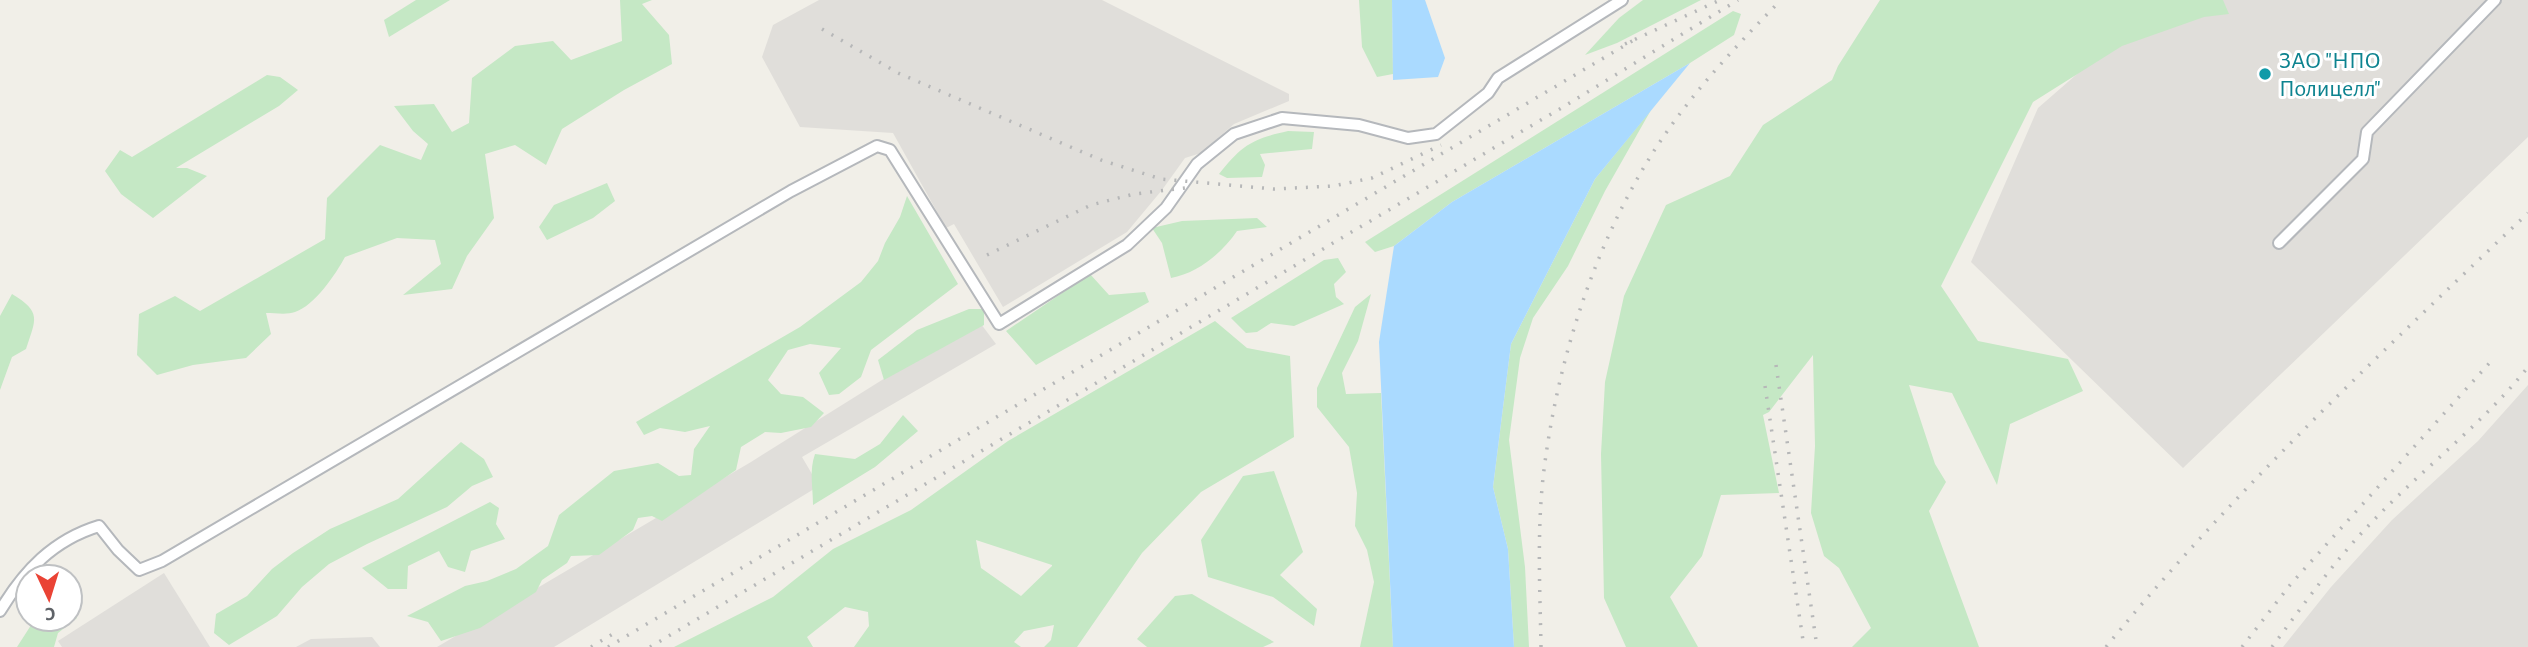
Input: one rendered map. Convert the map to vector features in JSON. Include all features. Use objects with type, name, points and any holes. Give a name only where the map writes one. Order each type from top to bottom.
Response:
[{"type":"street","points":[[0,611],[16,584],[50,549],[76,533],[99,526],[118,550],[139,569],[162,561],[791,191],[877,146],[890,150],[999,324],[1127,245],[1166,208],[1197,164],[1234,134],[1282,118],[1359,125],[1408,138],[1436,134],[1488,93],[1498,78],[1622,0]]},
{"type":"street","points":[[2279,243],[2363,159],[2367,132],[2495,0]]},
{"type":"shaded area","points":[[819,0],[1102,0],[1289,94],[1289,101],[1234,124],[1201,153],[1185,158],[1127,232],[1003,307],[954,224],[946,228],[893,133],[800,127],[762,57],[773,25]]},
{"type":"shaded area","points":[[2139,0],[2528,0],[2528,137],[2183,468],[1971,262],[2038,108],[2092,61]]},
{"type":"shaded area","points":[[978,320],[996,344],[802,457],[819,486],[554,647],[437,647],[751,462]]},
{"type":"shaded area","points":[[2528,385],[2528,647],[2283,647],[2331,587],[2392,520],[2478,441]]},
{"type":"shaded area","points":[[164,573],[210,647],[62,647],[58,641],[70,633],[84,633],[84,624]]},
{"type":"shaded area","points":[[372,637],[380,647],[296,647],[311,639]]},
{"type":"green space","points":[[416,0],[450,0],[389,37],[384,20]]},
{"type":"green space","points":[[620,0],[652,0],[642,4],[669,35],[672,64],[562,129],[546,165],[515,145],[485,154],[494,218],[467,256],[452,289],[403,295],[441,264],[435,240],[397,238],[345,257],[324,289],[302,309],[288,313],[266,313],[271,334],[246,358],[193,365],[157,375],[137,355],[139,314],[175,296],[200,311],[325,239],[327,198],[380,145],[421,160],[428,144],[413,131],[394,106],[434,104],[452,132],[469,123],[472,78],[515,46],[553,41],[571,60],[622,41]]},
{"type":"green space","points":[[1359,0],[1392,0],[1393,74],[1377,77],[1362,47]]},
{"type":"green space","points":[[1643,0],[1701,0],[1617,43],[1585,55],[1619,18]]},
{"type":"green space","points":[[1880,0],[2223,0],[2229,14],[2204,17],[2122,46],[2033,102],[1941,286],[1978,341],[2068,359],[2083,391],[2010,424],[1997,485],[1952,393],[1909,385],[1935,464],[1946,482],[1929,511],[1979,647],[1852,647],[1871,628],[1839,568],[1824,556],[1811,513],[1815,446],[1813,355],[1769,412],[1763,415],[1779,493],[1721,495],[1702,556],[1670,597],[1698,647],[1626,647],[1604,598],[1601,454],[1605,382],[1624,296],[1666,205],[1730,176],[1763,125],[1832,80]]},
{"type":"green space","points":[[1733,11],[1741,14],[1734,35],[1690,63],[1452,202],[1394,246],[1375,252],[1365,242]]},
{"type":"green space","points":[[267,75],[280,77],[298,90],[279,106],[176,168],[187,168],[207,176],[153,218],[121,194],[105,171],[120,150],[132,157]]},
{"type":"green space","points":[[1651,110],[1605,191],[1568,266],[1533,318],[1520,358],[1509,440],[1525,567],[1529,647],[1514,647],[1508,549],[1493,487],[1511,344],[1595,179]]},
{"type":"green space","points":[[1288,131],[1314,132],[1312,149],[1260,154],[1265,165],[1262,177],[1227,178],[1219,174],[1234,156],[1256,140]]},
{"type":"green space","points":[[607,183],[615,201],[593,218],[547,240],[539,227],[554,205]]},
{"type":"green space","points":[[907,196],[958,284],[871,350],[861,377],[839,394],[829,395],[819,373],[841,348],[810,344],[788,350],[768,380],[781,394],[803,397],[824,413],[811,427],[781,433],[765,432],[741,447],[736,470],[662,521],[652,516],[638,518],[633,530],[599,555],[571,556],[567,563],[542,580],[536,592],[480,628],[441,641],[428,622],[407,616],[465,586],[487,581],[516,569],[548,546],[559,515],[614,471],[658,463],[679,476],[691,475],[694,449],[710,426],[685,432],[660,428],[644,435],[636,422],[800,327],[861,282],[878,261],[900,217]]},
{"type":"green space","points":[[1257,218],[1267,227],[1237,231],[1209,261],[1191,272],[1171,278],[1162,243],[1152,228],[1182,221]]},
{"type":"green space","points":[[1338,258],[1346,272],[1334,284],[1336,297],[1344,304],[1294,326],[1271,323],[1257,332],[1246,333],[1231,318],[1324,260]]},
{"type":"green space","points":[[1090,274],[1109,295],[1145,292],[1149,302],[1036,365],[1006,331]]},
{"type":"green space","points":[[12,294],[32,311],[34,323],[26,349],[12,357],[0,390],[0,316]]},
{"type":"green space","points":[[1371,294],[1358,341],[1342,373],[1346,394],[1381,393],[1393,647],[1360,647],[1374,582],[1367,550],[1355,526],[1357,493],[1349,447],[1317,407],[1317,388],[1355,307]]},
{"type":"green space","points":[[969,309],[984,309],[984,325],[884,380],[878,360],[917,330]]},
{"type":"green space","points":[[1215,321],[1247,348],[1290,356],[1294,437],[1201,492],[1142,553],[1077,647],[1044,647],[1051,640],[1054,625],[1024,631],[1014,642],[1021,647],[854,647],[869,626],[868,612],[845,607],[807,637],[813,647],[674,647],[773,597],[833,549],[911,510],[1008,441]],"holes":[[[976,540],[1052,565],[1021,596],[981,568]]]},
{"type":"green space","points":[[903,415],[918,431],[875,467],[813,505],[812,473],[815,454],[855,459],[880,444]]},
{"type":"green space","points":[[461,442],[484,459],[493,477],[472,486],[447,507],[329,564],[302,587],[277,616],[229,645],[214,633],[216,614],[247,596],[272,569],[330,529],[398,499]]},
{"type":"green space","points":[[1274,471],[1303,552],[1280,575],[1317,609],[1314,626],[1273,597],[1208,577],[1201,540],[1243,476]]},
{"type":"green space","points":[[490,502],[499,508],[496,524],[505,539],[471,551],[465,572],[448,567],[439,551],[408,566],[407,589],[388,589],[362,568]]},
{"type":"green space","points":[[1192,594],[1274,642],[1263,647],[1147,647],[1137,639],[1175,596]]},
{"type":"green space","points":[[26,633],[58,633],[54,647],[17,647]]},
{"type":"water","points":[[1392,0],[1425,0],[1445,58],[1438,77],[1393,80]]},
{"type":"water","points":[[1690,63],[1595,179],[1511,344],[1493,487],[1508,549],[1514,647],[1393,647],[1379,342],[1394,246],[1452,202]]},
{"type":"railway","points":[[1625,44],[1720,0]]},
{"type":"railway","points":[[650,647],[1563,107],[1738,0]]},
{"type":"railway","points":[[1541,647],[1539,563],[1543,478],[1567,352],[1595,269],[1611,229],[1666,133],[1712,74],[1781,0]]},
{"type":"railway","points":[[822,29],[898,73],[1101,160],[1161,179],[1274,189],[1333,186],[1372,178],[1441,145]]},
{"type":"railway","points":[[608,647],[1634,40]]},
{"type":"railway","points":[[987,255],[1091,205],[1134,194],[1185,188]]},
{"type":"railway","points":[[2106,647],[2205,532],[2257,477],[2528,213]]},
{"type":"railway","points":[[2242,647],[2290,585],[2493,359]]},
{"type":"railway","points":[[1776,365],[1817,647]]},
{"type":"railway","points":[[2272,647],[2358,537],[2391,502],[2472,427],[2528,367]]},
{"type":"railway","points":[[1765,386],[1804,647]]},
{"type":"railway","points":[[591,647],[616,632]]},
{"type":"place","name":"ЗАО \"НПО Полицелл\"","points":[[2265,74]]}]
